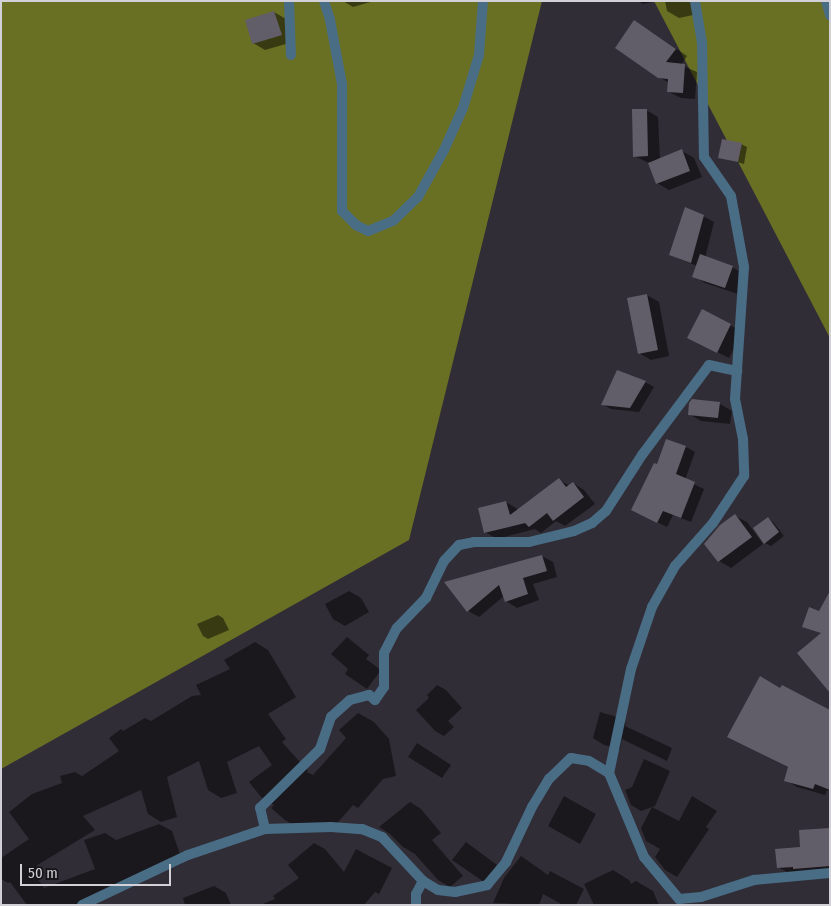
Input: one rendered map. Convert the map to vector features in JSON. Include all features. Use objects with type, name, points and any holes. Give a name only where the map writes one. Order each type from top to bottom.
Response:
[{"type":"street","points":[[289,1],[291,55]]},
{"type":"street","points":[[324,1],[330,20],[342,84],[342,211],[356,225],[368,231],[393,221],[418,197],[444,150],[464,108],[479,55],[483,1]]},
{"type":"street","points":[[696,1],[702,43],[704,157],[731,196],[744,267],[736,399],[743,439],[744,476],[713,523],[675,566],[652,607],[631,669],[609,773],[644,857],[679,900],[701,897],[754,880],[830,873]]},
{"type":"street","points":[[826,1],[830,15]]},
{"type":"street","points":[[265,829],[260,808],[320,749],[331,717],[350,700],[370,695],[375,700],[384,687],[384,653],[396,628],[426,598],[444,561],[459,545],[474,542],[529,542],[574,531],[592,522],[606,511],[642,455],[709,365],[737,372]]},
{"type":"street","points":[[82,905],[188,855],[265,829],[331,827],[362,829],[382,837],[424,881],[438,890],[454,892],[487,885],[506,862],[532,807],[549,780],[571,758],[589,761],[609,773]]},
{"type":"street","points":[[416,905],[416,894],[424,881]]},
{"type":"green space","points":[[1,1],[542,1],[409,540],[1,769]]},
{"type":"green space","points":[[654,1],[830,1],[830,338]]},
{"type":"building","points":[[274,11],[282,35],[252,44],[245,20]]},
{"type":"building","points":[[634,20],[676,49],[666,62],[685,64],[683,93],[667,92],[668,79],[658,78],[615,48]]},
{"type":"building","points":[[632,109],[647,109],[648,156],[633,157]]},
{"type":"building","points":[[722,139],[742,143],[738,162],[718,158]]},
{"type":"building","points":[[682,149],[690,171],[656,184],[648,163]]},
{"type":"building","points":[[685,207],[704,215],[691,263],[669,255]]},
{"type":"building","points":[[700,254],[733,266],[725,288],[692,277]]},
{"type":"building","points":[[647,294],[658,350],[638,354],[627,298]]},
{"type":"building","points":[[702,309],[731,324],[717,353],[687,338]]},
{"type":"building","points":[[617,370],[646,381],[630,408],[601,405]]},
{"type":"building","points":[[692,399],[720,402],[718,418],[688,415],[689,403]]},
{"type":"building","points":[[666,439],[686,446],[676,474],[695,482],[681,518],[663,511],[657,523],[631,510],[654,463],[657,464]]},
{"type":"building","points":[[559,478],[566,487],[573,482],[584,497],[553,521],[547,513],[529,527],[525,523],[484,533],[478,508],[506,501],[510,515]]},
{"type":"building","points":[[735,514],[752,537],[718,562],[704,544],[720,525]]},
{"type":"building","points":[[768,517],[779,532],[764,544],[753,528]]},
{"type":"building","points":[[542,555],[547,571],[523,578],[528,594],[505,602],[499,585],[467,612],[444,582]]},
{"type":"building","points":[[830,591],[830,693],[797,653],[821,633],[802,627],[809,607],[819,611]]},
{"type":"building","points":[[760,676],[780,688],[782,685],[830,710],[830,790],[815,784],[813,789],[784,781],[788,767],[727,737]]},
{"type":"building","points":[[830,828],[830,866],[793,869],[793,867],[777,868],[775,849],[800,847],[799,830]]}]
